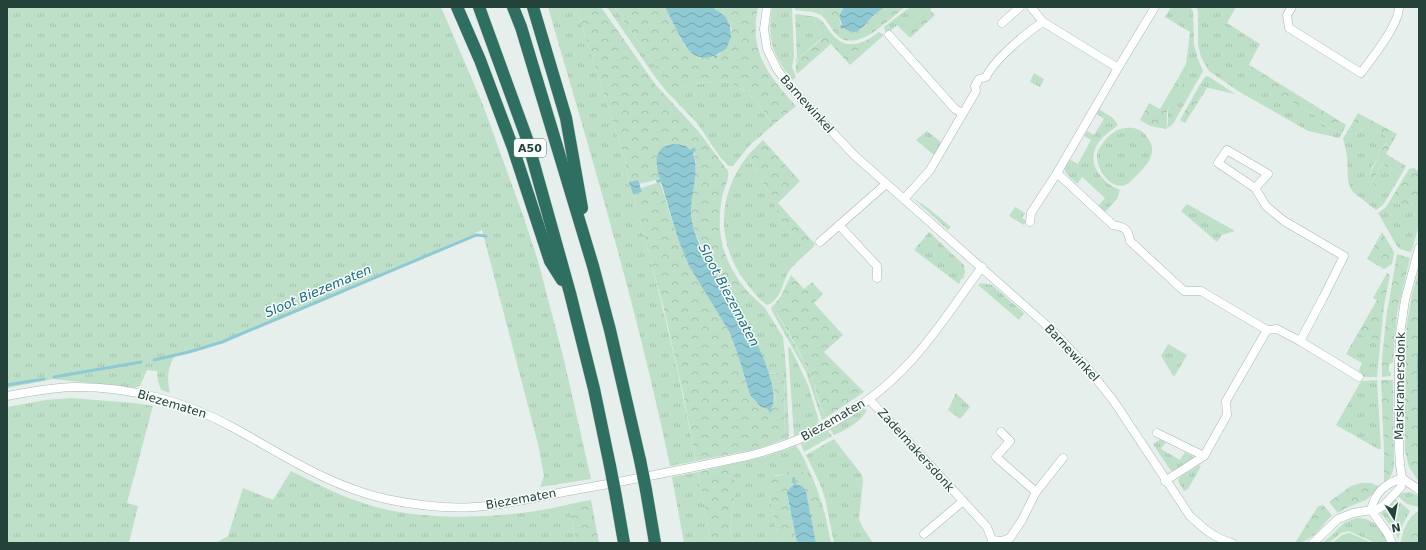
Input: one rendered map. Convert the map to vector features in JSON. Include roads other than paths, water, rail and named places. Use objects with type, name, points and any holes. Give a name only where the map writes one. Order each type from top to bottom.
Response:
[{"type":"highway","name":"A50","points":[[458,7],[480,60],[513,148],[550,261],[570,293]]},
{"type":"highway","name":"A50","points":[[479,7],[527,139],[570,293],[594,389],[624,543]]},
{"type":"highway","name":"A50","points":[[513,7],[520,26],[610,330],[640,460],[655,543]]},
{"type":"highway","name":"A50","points":[[533,7],[566,118],[592,266]]},
{"type":"street","name":"Barnewinkel","points":[[767,7],[764,29],[765,43],[769,55],[777,69],[817,117],[854,155],[1053,331],[1084,364],[1113,400],[1165,481],[1190,516],[1206,531],[1224,541],[1232,543]]},
{"type":"street","points":[[1002,23],[1020,7]]},
{"type":"street","points":[[1030,7],[1043,22],[1118,68]]},
{"type":"street","points":[[1030,222],[1031,213],[1057,173],[1155,7]]},
{"type":"street","points":[[1292,7],[1286,16],[1289,28],[1361,74],[1383,42],[1399,14],[1399,7]]},
{"type":"street","points":[[904,200],[930,170],[976,91],[975,86],[979,79],[986,77],[989,70],[1004,54],[1043,22]]},
{"type":"street","points":[[889,35],[955,109],[962,114]]},
{"type":"street","points":[[1255,188],[1268,174],[1227,150],[1218,163],[1255,188],[1266,206],[1284,221],[1344,256],[1300,341]]},
{"type":"street","points":[[1057,173],[1113,225],[1123,226],[1129,233],[1130,241],[1184,291],[1201,291],[1268,330],[1278,329],[1359,377]]},
{"type":"street","points":[[820,242],[886,184]]},
{"type":"street","points":[[839,225],[877,266],[877,278]]},
{"type":"street","name":"Marskramersdonk","points":[[1402,478],[1399,448],[1398,362],[1400,334],[1406,295],[1419,248]]},
{"type":"street","name":"Biezematen","points":[[7,396],[41,390],[71,387],[101,388],[135,392],[180,404],[207,414],[324,478],[365,494],[408,503],[442,507],[474,507],[494,505],[584,489],[743,457],[768,451],[793,442],[826,427],[869,399],[898,374],[918,353],[982,268]]},
{"type":"street","points":[[1165,481],[1204,456],[1226,415],[1226,401],[1268,330]]},
{"type":"street","name":"Zadelmakersdonk","points":[[869,399],[962,502],[987,527],[991,541],[1002,542],[1010,538],[1022,520],[1036,492],[1063,458]]},
{"type":"street","points":[[1001,432],[1010,441],[996,457],[1036,492]]},
{"type":"street","points":[[1157,433],[1204,456]]},
{"type":"street","points":[[1402,478],[1419,490]]},
{"type":"street","points":[[1392,543],[1388,534],[1371,510],[1373,501],[1384,487],[1393,481],[1402,478]]},
{"type":"street","points":[[1313,543],[1338,519],[1382,506],[1401,487],[1402,478]]},
{"type":"street","name":"Zadelmakersdonk","points":[[924,534],[962,502]]},
{"type":"water","points":[[665,7],[712,7],[725,16],[730,25],[731,37],[726,49],[716,55],[717,57],[715,58],[714,56],[696,56],[688,49],[681,39]]},
{"type":"water","points":[[844,7],[885,7],[860,30],[853,32],[840,27],[842,25],[839,16]]},
{"type":"water","points":[[677,144],[686,146],[690,150],[694,147],[696,150],[693,153],[696,167],[691,203],[694,229],[706,257],[720,282],[742,315],[766,365],[774,401],[771,408],[772,411],[770,413],[768,409],[761,407],[750,395],[730,333],[689,266],[678,239],[661,182],[657,183],[656,180],[660,179],[657,160],[660,151],[664,147]]},
{"type":"water","points":[[638,180],[642,192],[633,195],[629,182]]},
{"type":"water","points":[[1419,329],[1419,460],[1417,359]]},
{"type":"water","points":[[795,477],[796,484],[802,486],[806,491],[816,543],[797,543],[787,493],[794,485],[792,478]]},
{"type":"waterway","name":"Sloot Biezematen","points":[[154,360],[189,352],[222,342],[476,235],[486,236]]},
{"type":"waterway","name":"Sloot Biezematen","points":[[54,377],[141,362]]},
{"type":"waterway","name":"Sloot Biezematen","points":[[7,385],[44,379]]}]
